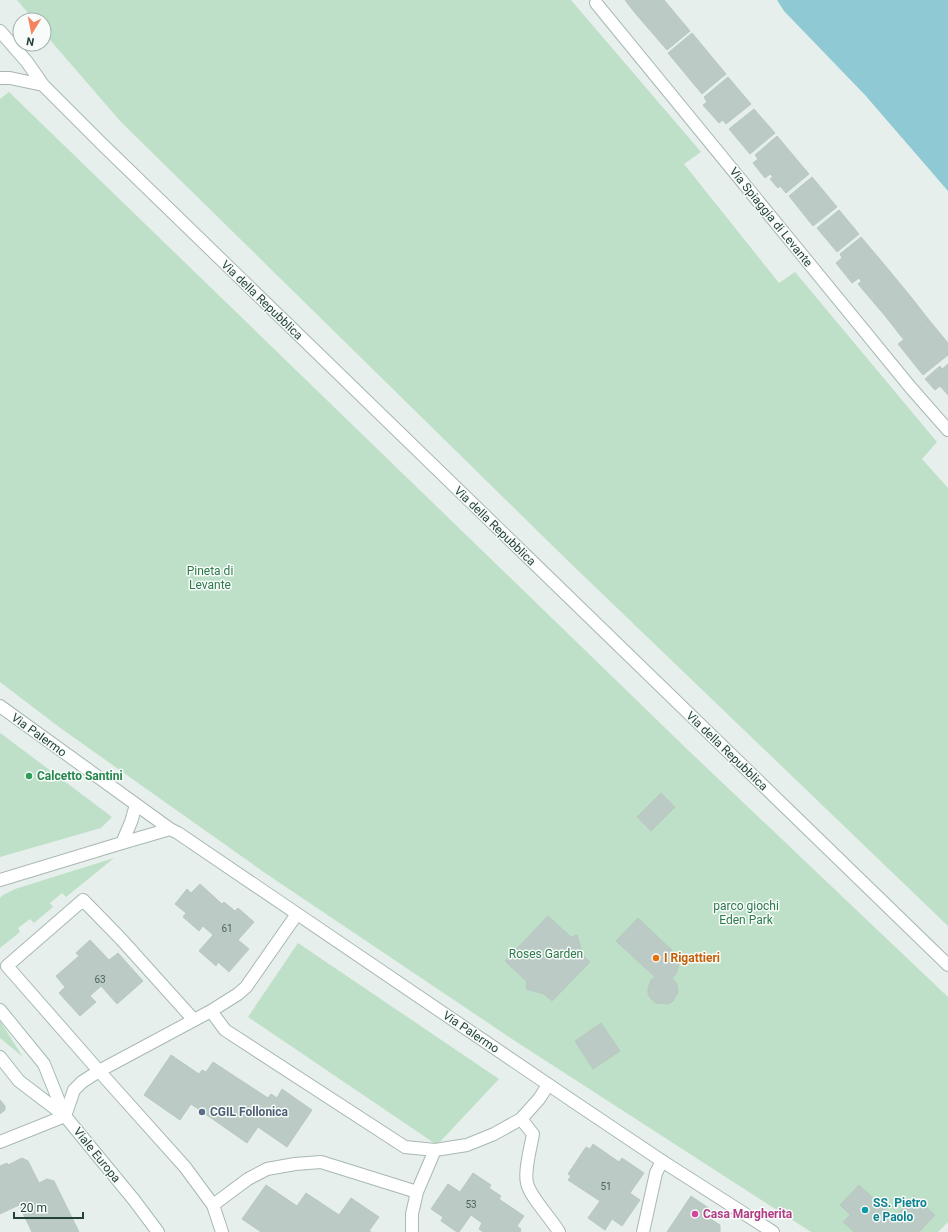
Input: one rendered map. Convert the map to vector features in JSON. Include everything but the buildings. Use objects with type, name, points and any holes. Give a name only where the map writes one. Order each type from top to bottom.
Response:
[{"type":"street","name":"Via Spiaggia di Levante","points":[[596,3],[911,388],[948,430]]},
{"type":"street","name":"Via della Repubblica","points":[[0,30],[43,84],[102,144],[948,965]]},
{"type":"street","points":[[0,78],[43,84]]},
{"type":"street","name":"Via Palermo","points":[[0,706],[170,830],[178,833],[548,1085],[662,1161],[773,1232]]},
{"type":"street","points":[[122,843],[136,805]]},
{"type":"street","points":[[0,880],[170,830]]},
{"type":"street","points":[[0,886],[12,876]]},
{"type":"street","points":[[194,1020],[122,939],[83,900],[7,966],[185,1167],[213,1205],[222,1232]]},
{"type":"street","points":[[0,1142],[64,1116],[74,1090],[82,1082],[99,1071],[211,1011],[238,994],[246,987],[297,914]]},
{"type":"street","name":"Viale Europa","points":[[0,1010],[44,1064],[64,1116]]},
{"type":"street","points":[[211,1011],[225,1030],[405,1147],[435,1150],[467,1144],[494,1134],[521,1119],[539,1099],[548,1085]]},
{"type":"street","name":"Viale Europa","points":[[0,1058],[19,1081],[64,1116],[134,1200],[158,1232]]},
{"type":"street","points":[[521,1119],[533,1134],[527,1183],[534,1197],[560,1232]]},
{"type":"street","points":[[412,1232],[412,1214],[417,1192],[435,1150]]},
{"type":"street","points":[[643,1232],[656,1174],[662,1161]]},
{"type":"street","points":[[213,1205],[248,1180],[267,1169],[295,1164],[321,1162],[417,1192]]},
{"type":"green space","points":[[17,0],[571,0],[701,152],[684,164],[779,283],[795,272],[937,442],[922,459],[948,488],[948,926],[564,557],[121,122],[52,42],[52,12],[27,12]]},
{"type":"green space","name":"Pineta di Levante","points":[[9,92],[689,751],[948,997],[948,1222],[938,1232],[811,1232],[515,1041],[265,873],[59,727],[0,682],[0,99]]},
{"type":"green space","name":"Calcetto Santini","points":[[0,733],[112,817],[101,828],[0,857]]},
{"type":"green space","points":[[114,858],[66,897],[62,893],[50,903],[53,907],[34,923],[30,919],[18,928],[20,932],[0,948],[0,898],[3,895],[15,889]]},
{"type":"green space","points":[[298,943],[499,1079],[437,1145],[248,1017]]},
{"type":"green space","points":[[0,1021],[23,1057],[0,1038]]},
{"type":"water","points":[[777,0],[948,0],[948,191],[865,95],[784,11]]},
{"type":"place","name":"Calcetto Santini","points":[[29,776]]},
{"type":"place","name":"I Rigattieri","points":[[656,958]]},
{"type":"place","name":"CGIL Follonica","points":[[202,1112]]},
{"type":"place","name":"SS. Pietro e Paolo","points":[[865,1210]]},
{"type":"place","name":"Casa Margherita","points":[[695,1214]]},
{"type":"park label","name":"parco giochi Eden Park","points":[[746,913]]},
{"type":"park label","name":"Roses Garden","points":[[546,954]]}]
